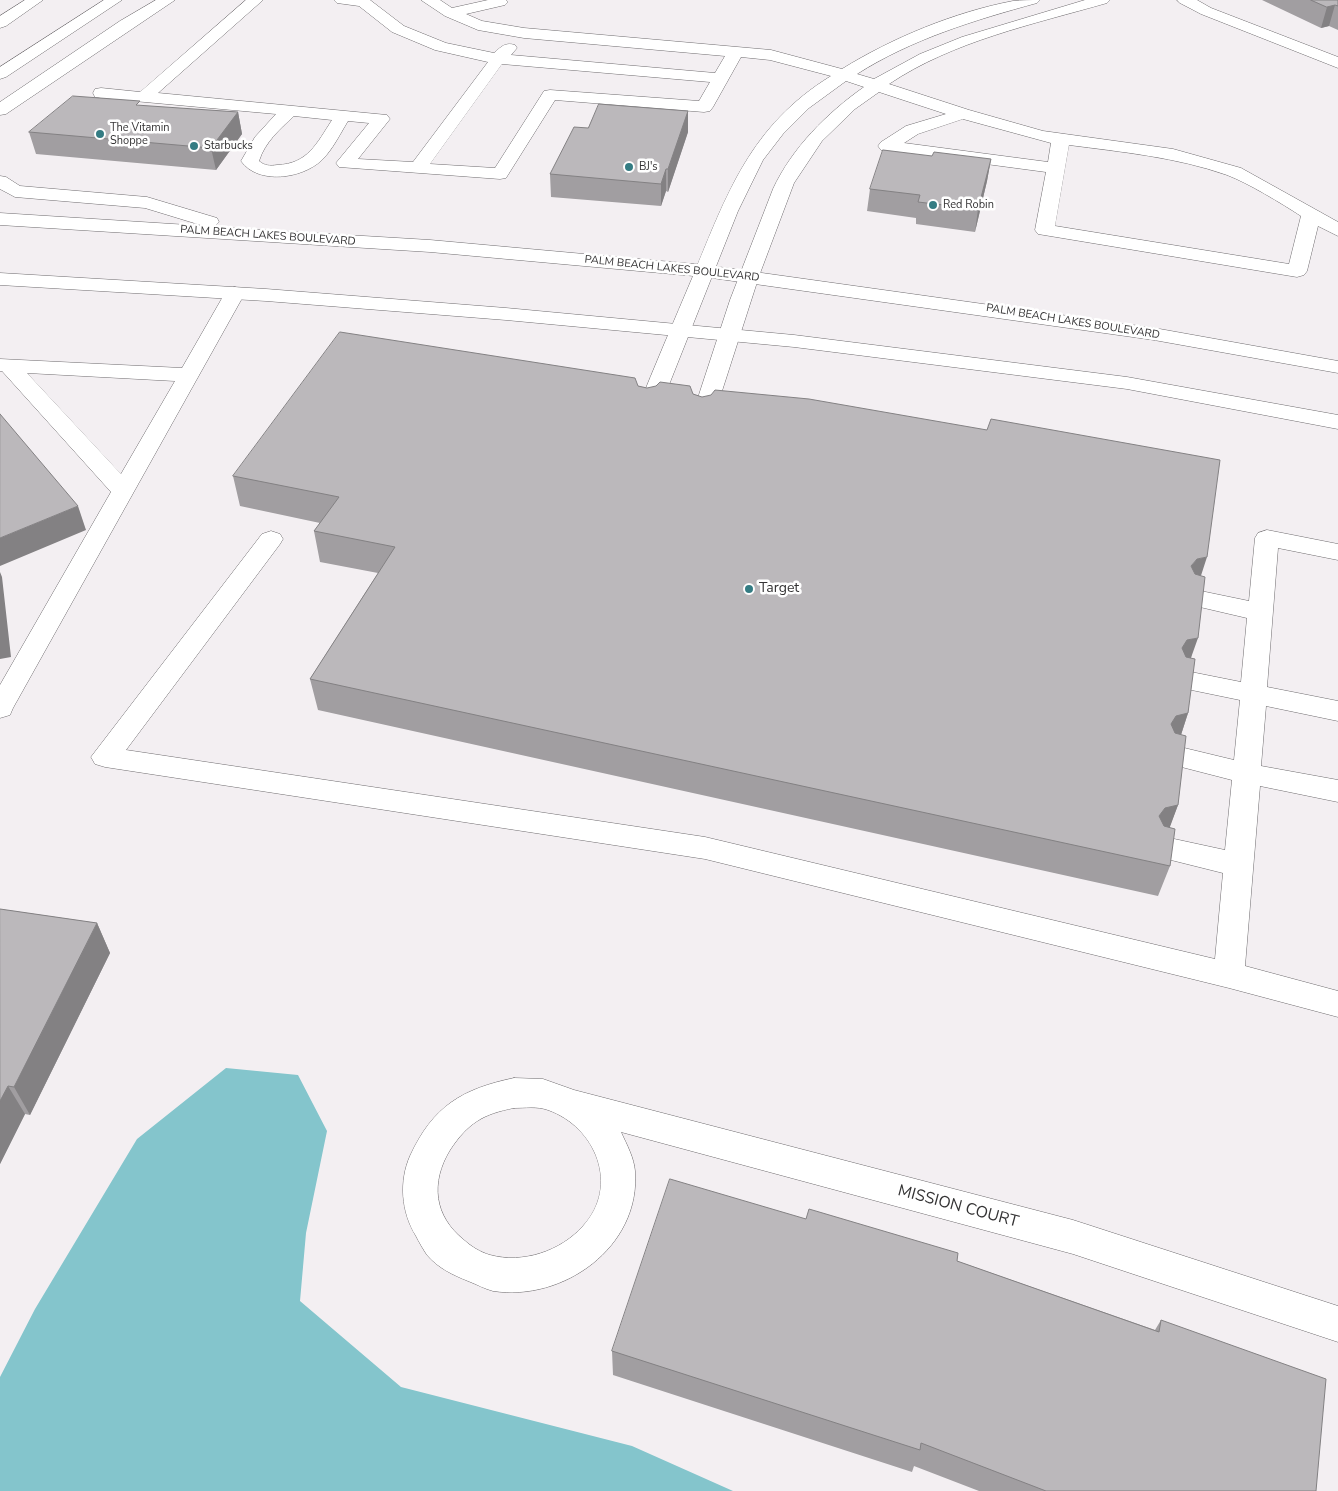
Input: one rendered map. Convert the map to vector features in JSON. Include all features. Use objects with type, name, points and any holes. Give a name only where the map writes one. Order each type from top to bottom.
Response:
[{"type":"main road","points":[[0,22],[35,0]]},
{"type":"main road","points":[[0,74],[101,5],[114,0]]},
{"type":"main road","points":[[61,68],[59,51],[137,3],[137,0]]},
{"type":"main road","points":[[0,110],[126,24],[167,0]]},
{"type":"main road","points":[[144,97],[255,0]]},
{"type":"main road","points":[[342,0],[363,2],[398,28],[441,47],[498,59],[721,78]]},
{"type":"main road","points":[[429,0],[450,14],[478,25],[524,33],[771,55],[844,75],[963,114],[1042,136],[1173,154],[1235,172],[1338,230]]},
{"type":"main road","points":[[450,14],[500,2],[498,0]]},
{"type":"main road","points":[[648,410],[679,330],[743,178],[776,131],[817,94],[869,58],[933,30],[1032,0]]},
{"type":"main road","points":[[702,419],[748,276],[788,178],[814,139],[852,102],[902,69],[960,42],[1102,0]]},
{"type":"main road","points":[[1185,0],[1206,11],[1338,63]]},
{"type":"main road","points":[[418,168],[498,59],[524,33]]},
{"type":"main road","points":[[550,95],[704,107],[736,51]]},
{"type":"main road","points":[[101,93],[381,119],[345,163],[500,174],[570,66]]},
{"type":"main road","points":[[290,111],[252,154],[250,161],[254,167],[266,171],[281,172],[308,165],[316,158],[343,116]]},
{"type":"main road","points":[[963,114],[912,130],[887,146],[1055,168]]},
{"type":"main road","points":[[1061,138],[1045,230],[1297,271],[1311,214]]},
{"type":"main road","points":[[0,181],[15,191],[148,203],[254,235]]},
{"type":"main road","name":"PALM BEACH LAKES BOULEVARD","points":[[0,219],[430,246],[705,271],[1145,333],[1338,367]]},
{"type":"main road","points":[[0,279],[235,293],[506,314],[804,342],[1127,383],[1338,422]]},
{"type":"main road","points":[[0,708],[235,293]]},
{"type":"main road","points":[[4,365],[189,375]]},
{"type":"main road","points":[[4,365],[123,491]]},
{"type":"main road","points":[[1229,975],[1267,538],[1338,552]]},
{"type":"main road","points":[[271,539],[105,757],[705,848],[1229,975],[1338,1004]]},
{"type":"main road","points":[[1196,598],[1260,612]]},
{"type":"main road","points":[[1186,680],[1338,711]]},
{"type":"main road","points":[[1176,756],[1246,773],[1338,791]]},
{"type":"main road","points":[[1165,848],[1239,865]]},
{"type":"main road","name":"MISSION COURT","points":[[574,1105],[597,1124],[608,1140],[612,1148],[619,1178],[614,1207],[599,1235],[574,1258],[543,1273],[509,1276],[476,1270],[448,1253],[429,1228],[420,1200],[422,1169],[435,1140],[455,1118],[483,1101],[514,1093],[546,1094],[574,1105],[1073,1237],[1338,1324]]},
{"type":"water","points":[[226,1068],[298,1075],[327,1131],[306,1233],[300,1301],[401,1387],[632,1446],[733,1491],[0,1491],[0,1377],[35,1309],[137,1139]]},
{"type":"building","points":[[1311,0],[1338,0],[1338,6],[1327,7]]},
{"type":"building","points":[[73,96],[140,101],[136,105],[238,112],[211,148],[29,132]]},
{"type":"building","points":[[599,104],[688,111],[661,184],[550,174],[574,127],[588,128]]},
{"type":"building","points":[[883,150],[932,156],[934,152],[991,159],[978,209],[918,202],[920,195],[870,189]]},
{"type":"building","points":[[340,332],[635,378],[638,386],[647,388],[656,386],[660,382],[690,386],[693,394],[702,397],[711,395],[715,390],[809,399],[987,430],[991,419],[1220,460],[1207,557],[1197,559],[1191,566],[1195,574],[1205,577],[1198,638],[1187,640],[1182,648],[1186,657],[1195,659],[1188,713],[1176,716],[1171,724],[1175,733],[1186,736],[1178,805],[1165,808],[1159,816],[1164,826],[1175,829],[1170,866],[310,679],[395,547],[314,531],[339,497],[233,476]]},
{"type":"building","points":[[0,414],[78,506],[0,538]]},
{"type":"building","points":[[0,909],[97,923],[14,1087],[8,1086],[0,1101]]},
{"type":"building","points":[[670,1179],[806,1219],[809,1209],[958,1253],[957,1261],[1159,1332],[1161,1320],[1326,1379],[1316,1491],[1046,1491],[921,1443],[920,1450],[612,1351]]},
{"type":"place","name":"The Vitamin Shoppe","points":[[100,134]]},
{"type":"place","name":"Starbucks","points":[[194,146]]},
{"type":"place","name":"BJ's","points":[[629,167]]},
{"type":"place","name":"Red Robin","points":[[933,205]]},
{"type":"place","name":"Target","points":[[749,589]]}]
